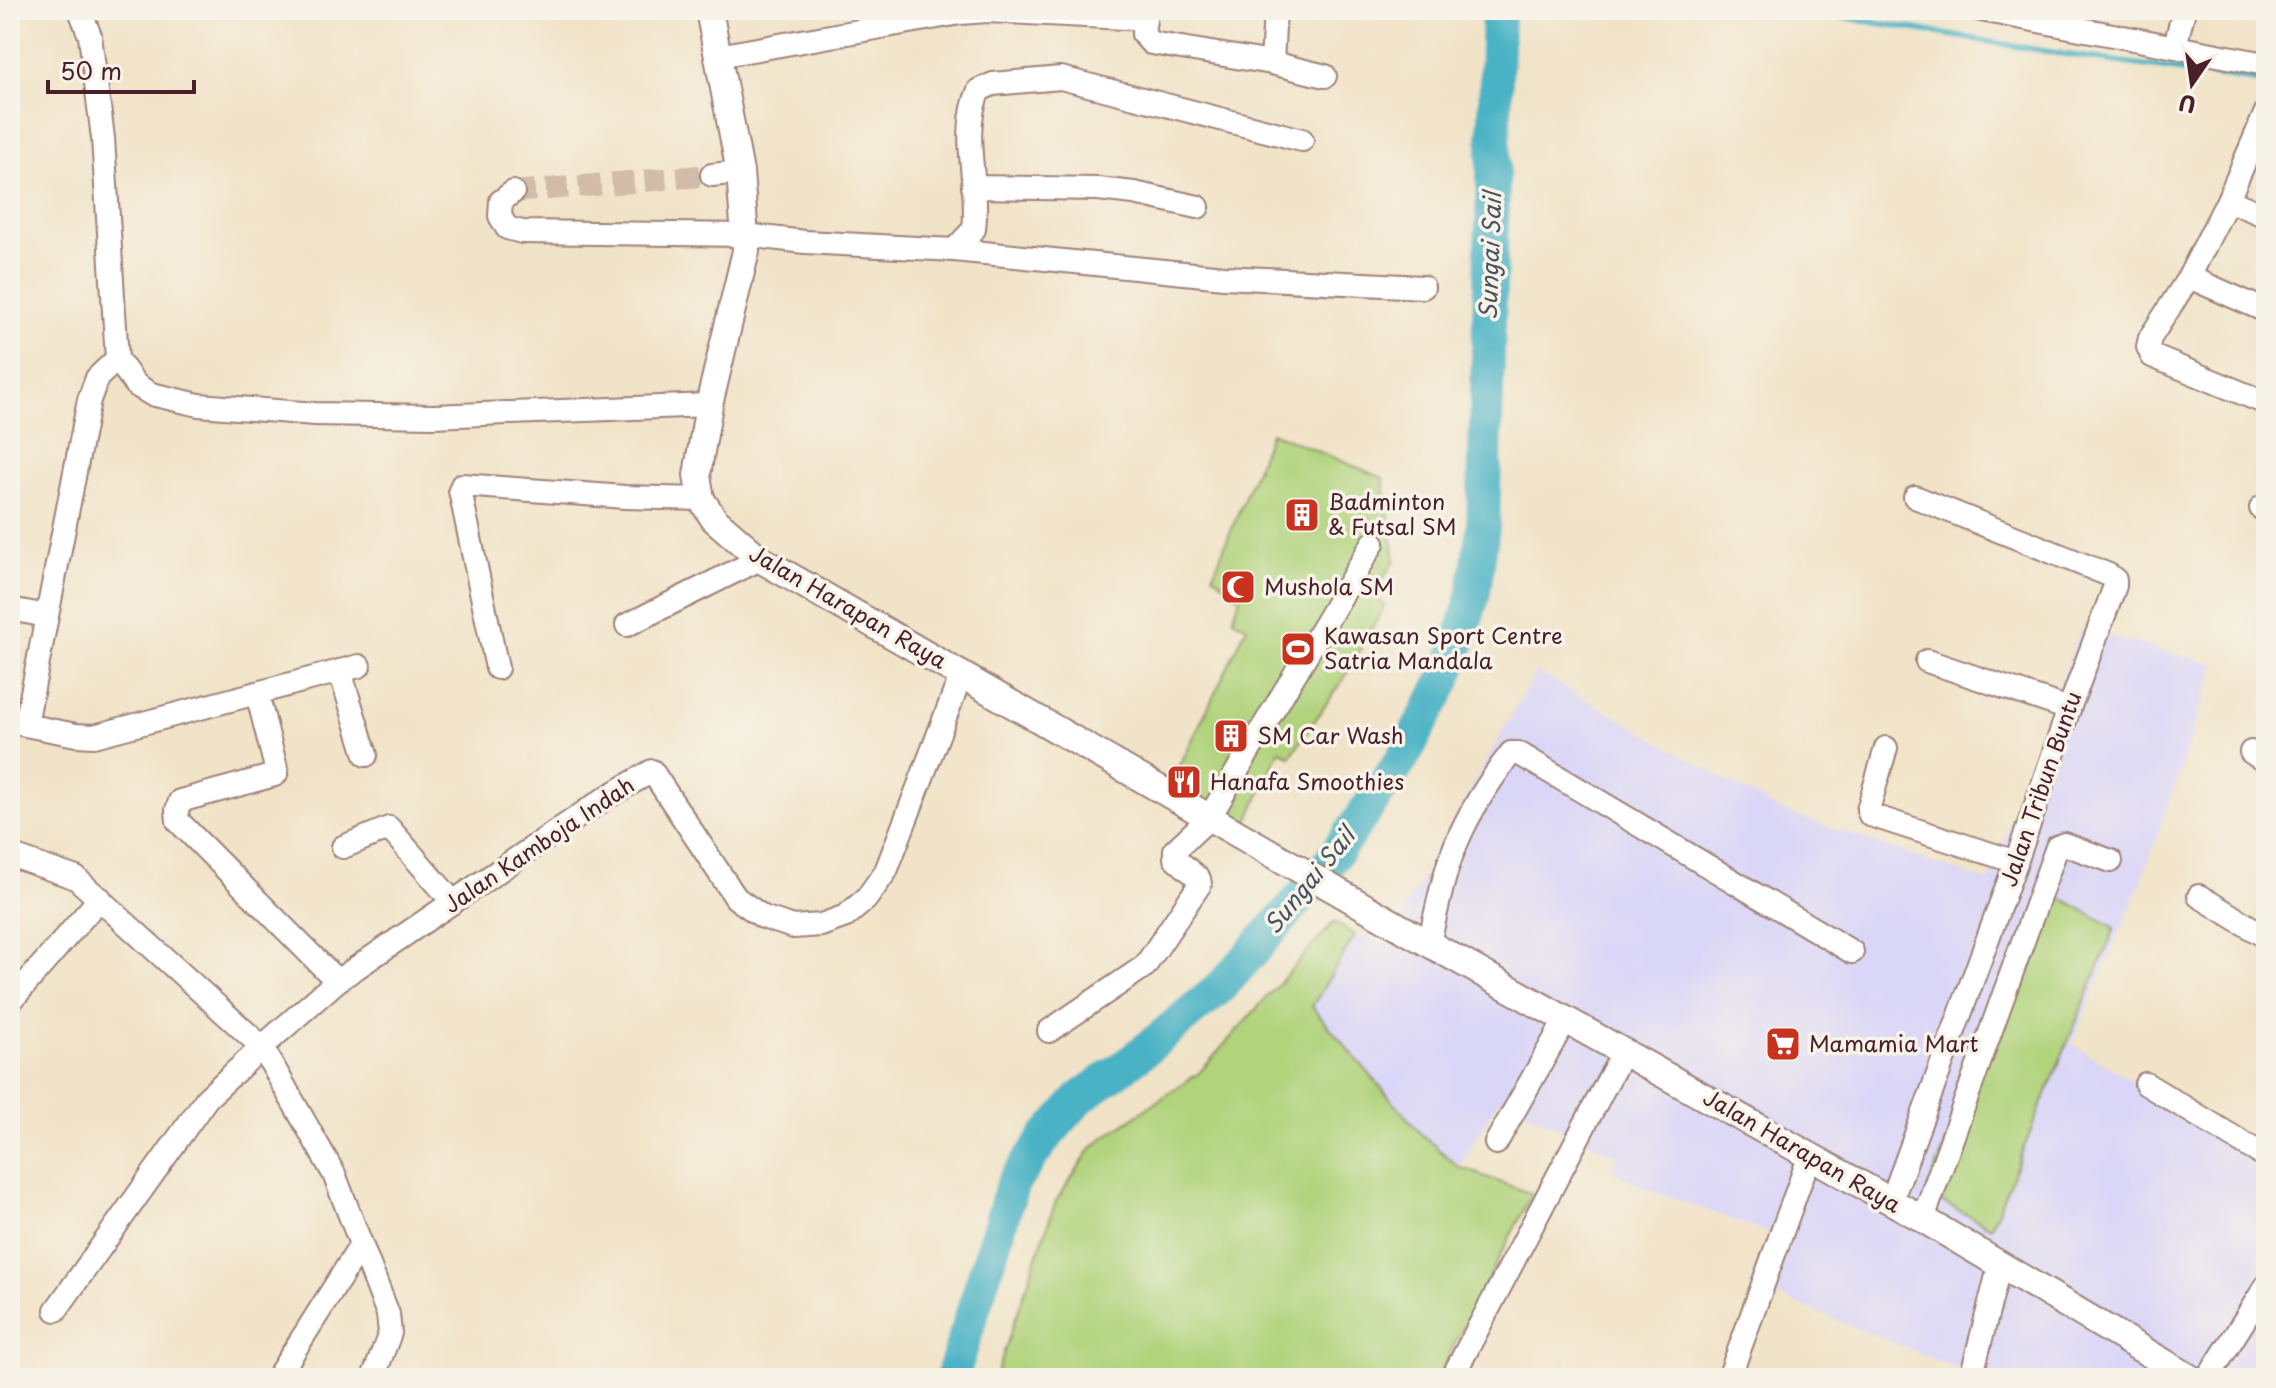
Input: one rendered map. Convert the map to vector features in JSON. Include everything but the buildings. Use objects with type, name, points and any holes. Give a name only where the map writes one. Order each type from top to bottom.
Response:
[{"type":"main road","points":[[701,499],[697,462],[743,268],[746,235],[740,172],[709,10]]},
{"type":"main road","name":"Jalan Harapan Raya","points":[[701,499],[727,533],[760,559],[1419,938],[1923,1219],[2190,1378]]},
{"type":"street","points":[[80,10],[90,36],[103,138],[117,359],[136,385],[151,394],[199,405],[315,414],[434,416],[709,405]]},
{"type":"street","points":[[1272,63],[1275,10]]},
{"type":"street","points":[[2089,33],[2095,10]]},
{"type":"street","points":[[2175,46],[2184,10]]},
{"type":"street","points":[[1995,11],[2089,33],[2266,63]]},
{"type":"street","points":[[718,56],[960,13],[1145,14],[1143,34],[1151,43],[1272,63],[1325,76]]},
{"type":"street","points":[[954,250],[974,229],[971,113],[979,90],[993,84],[1061,78],[1302,140]]},
{"type":"street","points":[[2266,112],[2228,200],[2189,277],[2150,338],[2148,347],[2152,356],[2266,403]]},
{"type":"street","points":[[712,175],[740,172]]},
{"type":"street","points":[[973,187],[1098,189],[1134,193],[1198,207]]},
{"type":"street","points":[[513,192],[501,201],[500,216],[507,228],[522,232],[746,235],[805,242],[954,250],[1224,277],[1423,287]]},
{"type":"street","points":[[2228,200],[2266,216]]},
{"type":"street","points":[[2189,277],[2266,311]]},
{"type":"street","points":[[117,359],[97,378],[89,400],[47,616],[18,723],[94,736],[349,669],[366,755]]},
{"type":"street","points":[[497,668],[460,490],[462,485],[625,497],[701,499]]},
{"type":"street","name":"Jalan Tribun Buntu","points":[[1891,1202],[2115,586],[2113,577],[1915,497]]},
{"type":"street","points":[[1049,1031],[1149,961],[1200,884],[1199,879],[1175,858],[1175,850],[1220,824],[1373,543]]},
{"type":"street","points":[[627,625],[760,559]]},
{"type":"street","points":[[10,609],[47,616]]},
{"type":"street","points":[[1927,661],[2069,709]]},
{"type":"street","name":"Jalan Kamboja Indah","points":[[56,1310],[207,1098],[262,1047],[337,981],[604,799],[652,771],[736,898],[763,917],[793,927],[821,925],[846,916],[866,899],[886,871],[962,673]]},
{"type":"street","points":[[257,693],[277,772],[180,801],[176,816],[337,981]]},
{"type":"street","points":[[1886,748],[1868,810],[1870,815],[2016,862]]},
{"type":"street","points":[[1419,938],[1450,858],[1472,812],[1511,753],[1523,755],[1852,952]]},
{"type":"street","points":[[343,847],[389,828],[453,902]]},
{"type":"street","points":[[1923,1219],[2057,847],[2064,844],[2111,861]]},
{"type":"street","points":[[10,855],[69,874],[100,898],[262,1047],[334,1174],[388,1314],[390,1333],[373,1378]]},
{"type":"street","points":[[2199,896],[2266,937]]},
{"type":"street","points":[[10,1002],[100,898]]},
{"type":"street","points":[[1496,1143],[1566,1019]]},
{"type":"street","points":[[1452,1378],[1624,1050]]},
{"type":"street","points":[[2146,1084],[2266,1157]]},
{"type":"street","points":[[1729,1378],[1810,1155]]},
{"type":"street","points":[[277,1378],[361,1245]]},
{"type":"street","points":[[1971,1378],[2000,1264]]},
{"type":"street","points":[[2208,1378],[2266,1286]]},
{"type":"shaded area","points":[[2080,629],[2216,664],[2142,880],[2072,1044],[2266,1162],[2266,1259],[2255,1276],[2266,1284],[2266,1378],[1980,1378],[1750,1285],[1769,1233],[1648,1189],[1611,1171],[1618,1156],[1499,1099],[1459,1167],[1421,1134],[1312,1007],[1355,935],[1387,942],[1536,671],[1777,809],[1989,882]]},
{"type":"green space","name":"Kawasan Sport Centre Satria Mandala","points":[[1271,432],[1383,478],[1395,560],[1372,595],[1385,605],[1348,672],[1290,757],[1280,750],[1245,827],[1170,786],[1247,627],[1233,619],[1240,598],[1213,575]]},
{"type":"green space","points":[[2047,890],[2115,928],[1991,1227],[1926,1194]]},
{"type":"green space","points":[[1334,922],[1355,935],[1312,1007],[1421,1134],[1459,1167],[1532,1194],[1437,1378],[995,1378],[1056,1201],[1090,1150],[1199,1073]]},
{"type":"waterway","name":"Sungai Sail","points":[[952,1378],[1013,1183],[1045,1138],[1080,1098],[1134,1059],[1221,987],[1318,878],[1401,761],[1444,682],[1473,597],[1483,528],[1498,10]]},
{"type":"waterway","points":[[1801,10],[2062,54],[2257,81]]},
{"type":"tunnel","points":[[513,192],[712,175]]},
{"type":"place","name":"Badminton & Futsal SM","points":[[1302,515]]},
{"type":"place","name":"Mushola SM","points":[[1238,587]]},
{"type":"place","name":"Kawasan Sport Centre Satria Mandala","points":[[1298,649]]},
{"type":"place","name":"SM Car Wash","points":[[1231,736]]},
{"type":"place","name":"Hanafa Smoothies","points":[[1184,782]]},
{"type":"place","name":"Mamamia Mart","points":[[1783,1044]]}]
